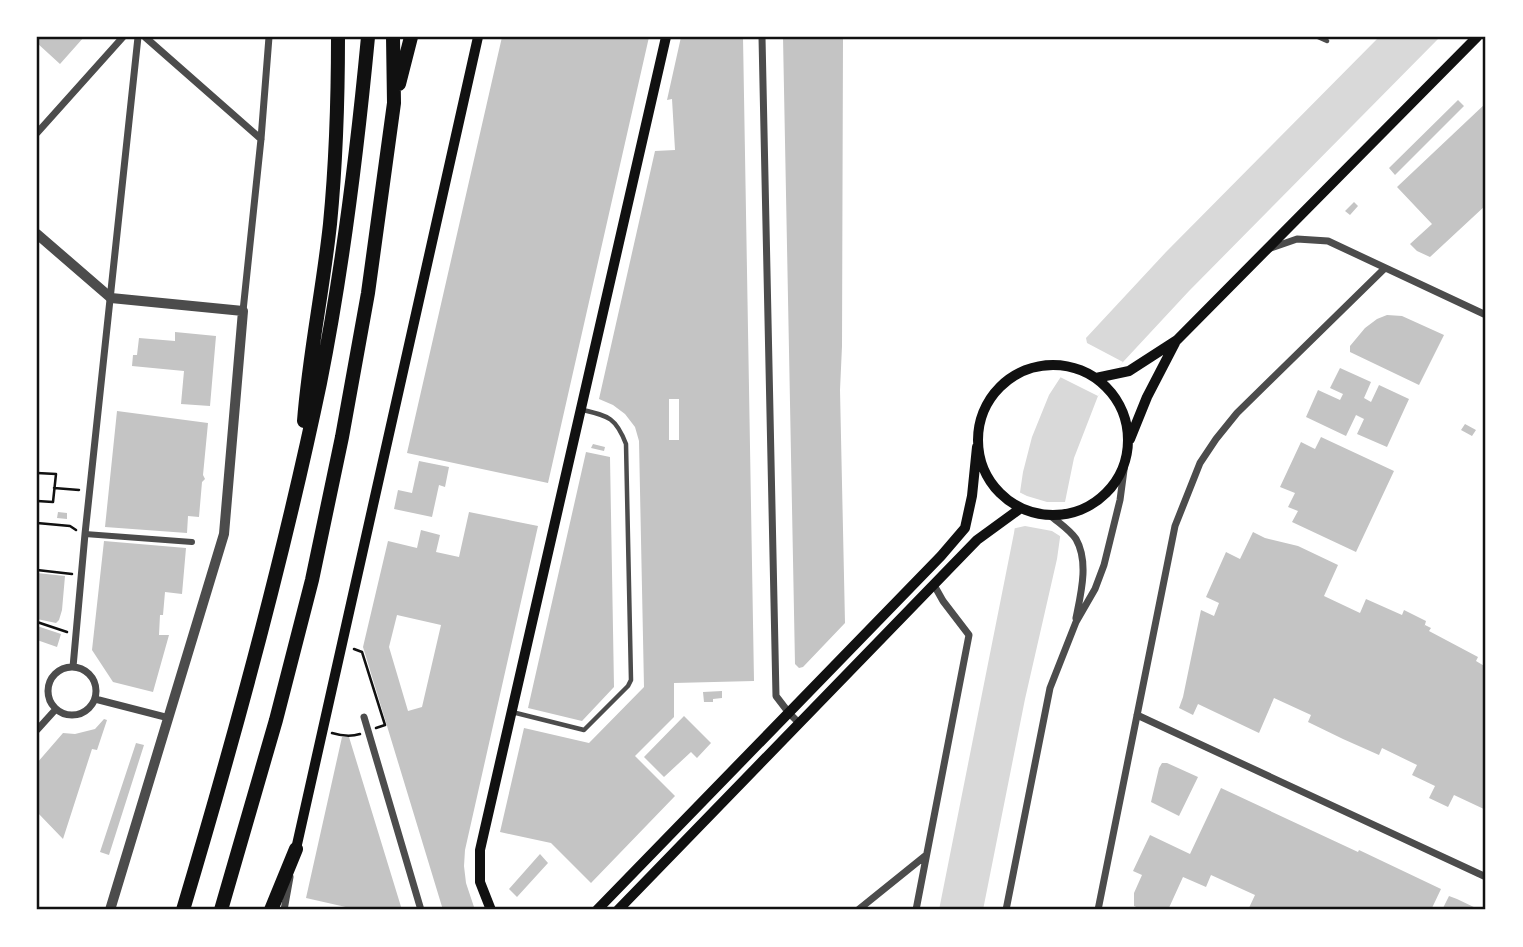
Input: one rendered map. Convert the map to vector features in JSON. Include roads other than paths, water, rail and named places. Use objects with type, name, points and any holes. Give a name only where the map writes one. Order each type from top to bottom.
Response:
[{"type":"highway","points":[[300,471],[307,377],[330,222],[338,37]]},
{"type":"highway","points":[[183,910],[264,622],[320,382],[343,251],[361,116],[368,37]]},
{"type":"highway","points":[[393,37],[394,103]]},
{"type":"highway","points":[[221,910],[276,720],[320,541],[368,293],[394,103],[411,37]]},
{"type":"highway","points":[[271,910],[296,849]]},
{"type":"main road","points":[[296,849],[478,37]]},
{"type":"main road","points":[[491,910],[480,881],[480,850],[666,37]]},
{"type":"main road","points":[[1096,378],[1129,371],[1177,340],[1477,37]]},
{"type":"main road","points":[[977,447],[983,469],[992,485],[1015,509],[1051,516],[1067,515],[1091,506],[1108,492],[1119,475],[1147,397],[1177,340]]},
{"type":"main road","points":[[597,910],[941,556],[965,528],[972,496],[982,413],[1004,382],[1025,369],[1051,363],[1081,370],[1096,378],[1122,408],[1127,425],[1127,450]]},
{"type":"main road","points":[[618,910],[977,540],[1015,509]]},
{"type":"street","points":[[37,132],[123,37]]},
{"type":"street","points":[[73,667],[138,37]]},
{"type":"street","points":[[145,37],[261,139]]},
{"type":"street","points":[[110,910],[224,534],[269,37]]},
{"type":"street","points":[[762,37],[776,695],[799,723]]},
{"type":"street","points":[[37,234],[111,298],[243,311]]},
{"type":"street","points":[[1267,249],[1297,239],[1328,241],[1486,315]]},
{"type":"street","points":[[1098,910],[1175,526],[1200,463],[1237,414],[1385,268]]},
{"type":"street","points":[[1006,910],[1050,688],[1076,622],[1096,589],[1104,565],[1120,500],[1127,450]]},
{"type":"street","points":[[1051,516],[1075,537],[1083,554],[1076,622]]},
{"type":"street","points":[[85,534],[192,542]]},
{"type":"street","points":[[916,910],[969,635],[934,585]]},
{"type":"street","points":[[67,667],[80,668],[95,684],[95,699],[91,706],[78,715],[62,714],[48,696],[49,681],[56,672],[67,667]]},
{"type":"street","points":[[95,699],[169,718]]},
{"type":"street","points":[[37,730],[56,709]]},
{"type":"street","points":[[1137,715],[1486,877]]},
{"type":"street","points":[[364,717],[421,910]]},
{"type":"street","points":[[284,910],[296,849]]},
{"type":"street","points":[[858,910],[925,856]]},
{"type":"lane","points":[[1318,37],[1327,41]]},
{"type":"lane","points":[[511,712],[584,730],[628,687],[631,680],[626,444],[620,428],[610,418],[579,409]]}]
